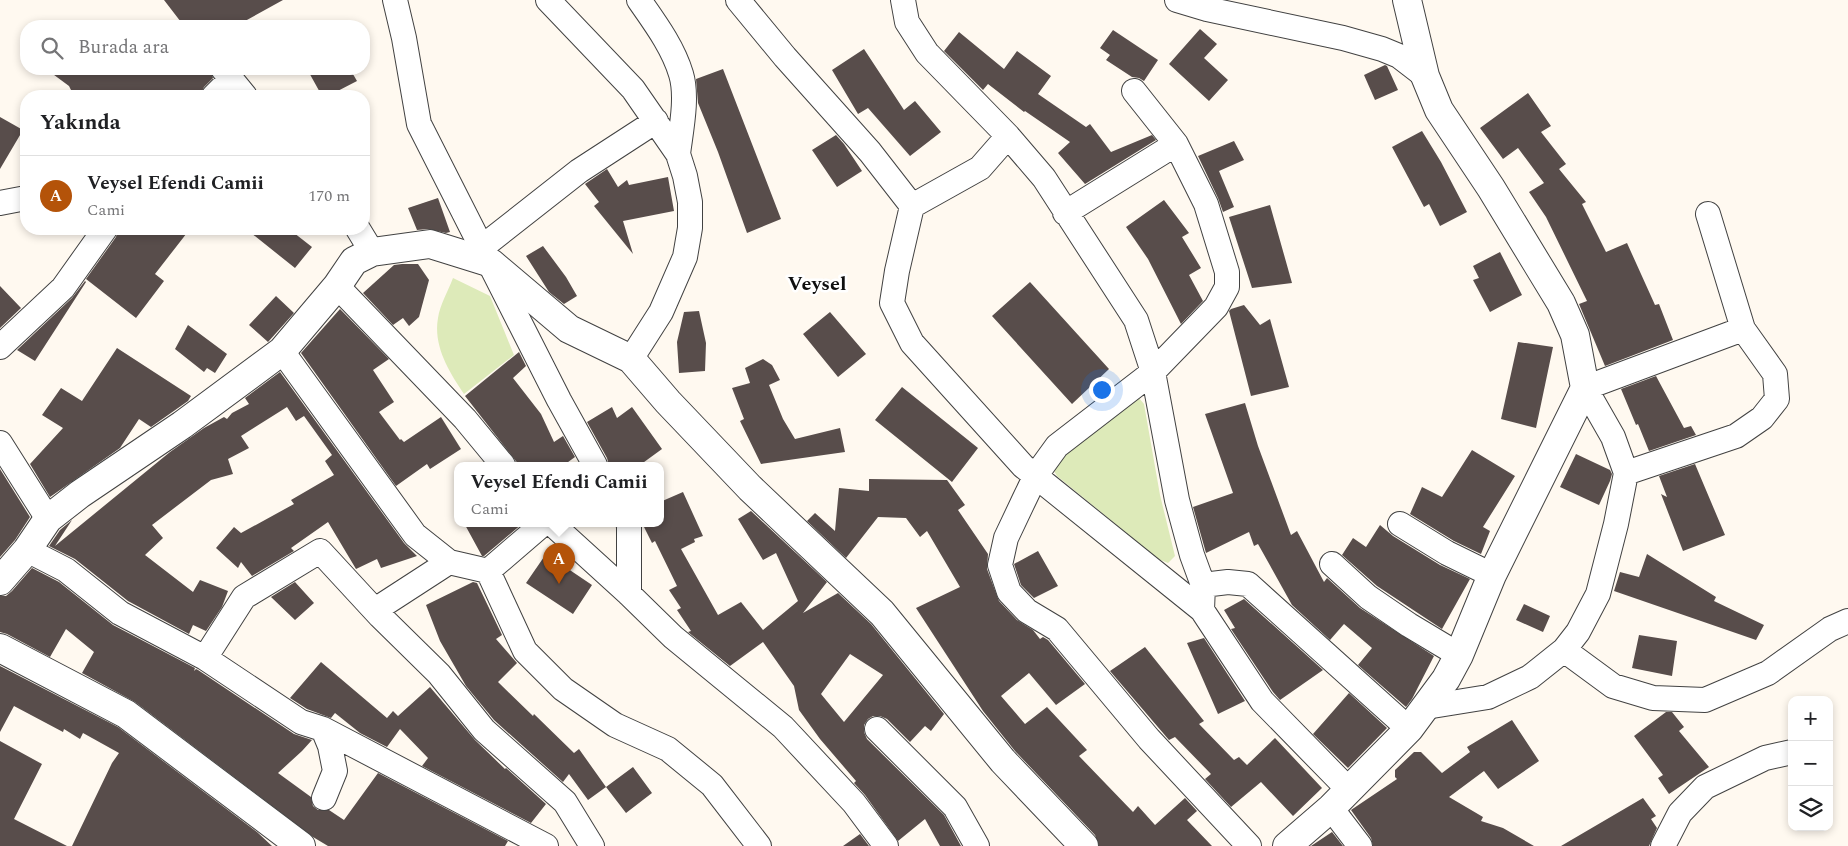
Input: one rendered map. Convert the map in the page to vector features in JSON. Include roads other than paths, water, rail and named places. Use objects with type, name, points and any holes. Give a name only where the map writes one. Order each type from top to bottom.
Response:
[{"type":"street","points":[[395,0],[404,38],[419,124],[558,400],[593,462]]},
{"type":"street","points":[[548,0],[633,89],[678,154],[685,176],[690,202],[690,228],[685,257],[661,312],[631,359]]},
{"type":"street","points":[[639,0],[669,45],[682,74],[684,111],[678,154]]},
{"type":"street","points":[[738,0],[784,58],[870,152],[912,206]]},
{"type":"street","points":[[903,0],[907,22],[927,53],[1008,136],[1044,178],[1065,214],[1136,320],[1154,372],[1177,500],[1192,555],[1203,585],[1202,610]]},
{"type":"street","points":[[1177,0],[1207,9],[1343,38],[1382,49],[1400,56],[1425,76]]},
{"type":"street","points":[[1407,0],[1425,76],[1439,110],[1491,188],[1561,303],[1576,335],[1585,388],[1613,437],[1626,473],[1616,524],[1598,594],[1578,632],[1564,650],[1530,677],[1488,698],[1426,707]]},
{"type":"street","points":[[222,90],[233,81]]},
{"type":"street","points":[[1134,90],[1176,144],[1206,204],[1227,272],[1226,288],[1216,307],[1154,372],[1057,446],[1036,475],[1006,538],[1000,565],[1009,592],[1027,611],[1057,629],[1149,739],[1249,846]]},
{"type":"street","points":[[486,256],[579,172],[656,122]]},
{"type":"street","points":[[1008,136],[980,168],[912,206],[896,272],[892,303],[912,343],[1023,466],[1202,610],[1262,701],[1340,799],[1360,846]]},
{"type":"street","points":[[1065,214],[1176,144]]},
{"type":"street","points":[[0,203],[20,199]]},
{"type":"street","points":[[1626,473],[1736,436],[1762,418],[1777,399],[1775,374],[1743,329],[1708,214]]},
{"type":"street","points":[[0,346],[63,288],[101,235]]},
{"type":"street","points":[[0,581],[27,550],[48,519],[80,494],[182,425],[282,351],[337,286],[354,261],[365,240],[430,244],[486,256],[569,329],[631,359],[668,402],[750,488],[882,613],[1003,761],[1084,846]]},
{"type":"street","points":[[337,286],[465,419],[501,462]]},
{"type":"street","points":[[1287,846],[1340,799],[1409,729],[1446,679],[1459,655],[1492,575],[1585,388],[1743,329]]},
{"type":"street","points":[[282,351],[415,535],[449,562],[488,571]]},
{"type":"street","points":[[0,443],[48,519]]},
{"type":"street","points":[[1400,524],[1446,553],[1492,575]]},
{"type":"street","points":[[488,571],[539,527]]},
{"type":"street","points":[[555,527],[673,637],[783,727],[854,803],[886,846]]},
{"type":"street","points":[[629,527],[629,594]]},
{"type":"street","points":[[27,550],[66,570],[120,613],[205,658],[301,722],[323,729],[546,846]]},
{"type":"street","points":[[205,658],[244,597],[320,551],[439,674],[484,730],[565,802],[592,846]]},
{"type":"street","points":[[375,610],[449,562]]},
{"type":"street","points":[[1332,564],[1368,597],[1409,625],[1459,655]]},
{"type":"street","points":[[488,571],[525,651],[563,688],[615,725],[668,749],[712,785],[759,846]]},
{"type":"street","points":[[1203,585],[1228,582],[1248,584],[1409,729]]},
{"type":"street","points":[[1564,650],[1613,686],[1653,698],[1706,700],[1768,673],[1830,629],[1848,622]]},
{"type":"street","points":[[0,648],[126,714],[296,844]]},
{"type":"street","points":[[323,729],[330,746],[335,771],[324,798]]},
{"type":"street","points":[[877,729],[955,807],[977,846]]},
{"type":"street","points":[[1663,846],[1680,813],[1705,787],[1765,758],[1788,753]]},
{"type":"place","name":"Veysel Efendi Camii","points":[[559,584]]},
{"type":"district","name":"Veysel","points":[[817,283]]}]
